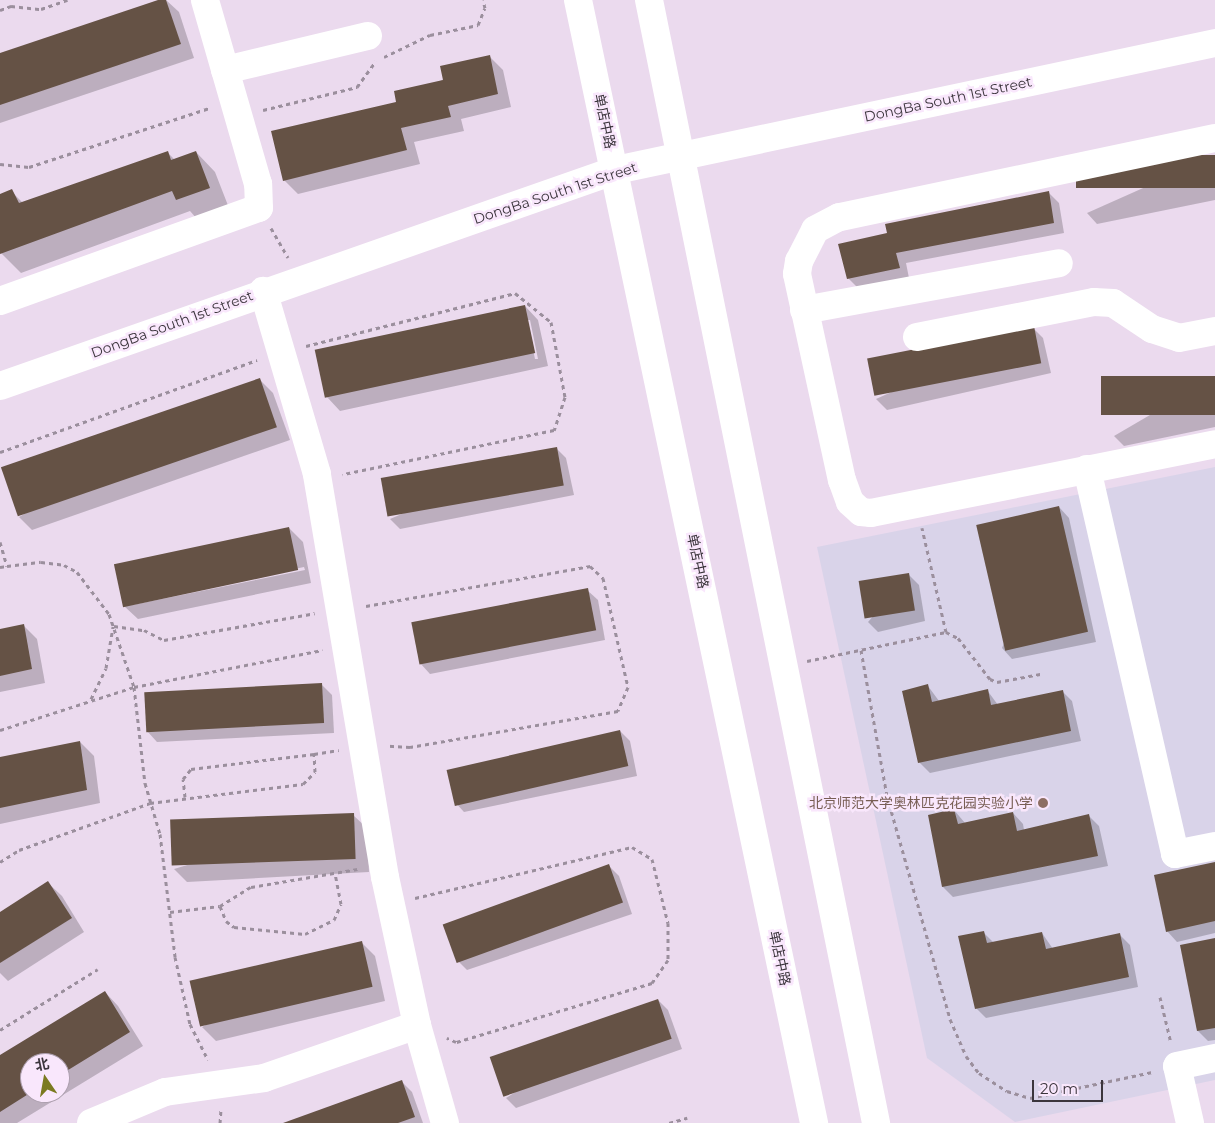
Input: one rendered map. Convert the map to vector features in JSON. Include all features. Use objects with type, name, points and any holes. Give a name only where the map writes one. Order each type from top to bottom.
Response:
[{"type":"street","points":[[0,301],[259,208],[258,184],[205,0]]},
{"type":"street","name":"单店中路","points":[[578,0],[616,170],[814,1123]]},
{"type":"street","points":[[649,0],[682,155],[876,1123]]},
{"type":"street","points":[[225,70],[368,36]]},
{"type":"street","name":"DongBa South 1st Street","points":[[0,386],[300,279],[616,170],[1215,43]]},
{"type":"street","points":[[1215,138],[839,217],[815,230],[799,260],[797,274],[842,480],[850,502],[861,512],[871,513],[1215,444]]},
{"type":"street","points":[[804,310],[1059,263]]},
{"type":"street","points":[[264,292],[317,474],[365,745],[390,904],[418,1025],[445,1123]]},
{"type":"street","points":[[917,337],[1094,302],[1113,303],[1152,329],[1179,338],[1215,330]]},
{"type":"street","points":[[1087,470],[1175,854],[1215,846]]},
{"type":"street","points":[[91,1123],[165,1092],[264,1078],[418,1025]]},
{"type":"street","points":[[1190,1123],[1177,1066],[1215,1058]]},
{"type":"path","points":[[0,10],[11,6],[41,9],[67,0]]},
{"type":"path","points":[[0,164],[29,167],[236,109],[357,87],[375,62],[430,35],[478,25],[484,8],[483,0]]},
{"type":"path","points":[[259,208],[300,279]]},
{"type":"path","points":[[0,452],[281,352],[516,293],[551,322],[565,397],[554,430],[348,474],[317,474]]},
{"type":"path","points":[[0,542],[7,566]]},
{"type":"path","points":[[927,549],[946,632]]},
{"type":"path","points":[[0,566],[41,562],[64,565],[77,572],[103,603],[114,626],[134,687],[145,783],[160,834],[175,957],[190,1024],[220,1084]]},
{"type":"path","points":[[114,626],[144,630],[164,640],[341,608],[377,606],[590,566],[603,578],[628,687],[618,710],[410,747],[365,745],[314,754],[191,769],[183,780],[185,797]]},
{"type":"path","points":[[90,699],[106,668],[114,626]]},
{"type":"path","points":[[784,665],[946,632],[958,638],[990,679],[996,682],[1040,674]]},
{"type":"path","points":[[0,730],[90,699],[134,687],[348,645]]},
{"type":"path","points":[[860,650],[887,796],[950,1019],[966,1056],[979,1073],[1006,1091],[1030,1098],[1139,1076]]},
{"type":"path","points":[[0,862],[19,850],[150,803],[185,797],[302,784],[315,772],[314,754]]},
{"type":"path","points":[[390,904],[632,847],[652,860],[668,923],[668,960],[652,983],[456,1042],[418,1025]]},
{"type":"path","points":[[170,912],[220,906],[251,887],[383,865]]},
{"type":"path","points":[[220,906],[226,921],[234,927],[305,934],[334,920],[341,904],[335,873]]},
{"type":"path","points":[[0,1030],[98,969]]},
{"type":"path","points":[[1160,997],[1177,1066]]},
{"type":"path","points":[[668,1123],[687,1118]]},
{"type":"shaded area","name":"北京师范大学奥林匹克花园实验小学","points":[[1215,467],[1215,1080],[1015,1122],[927,1058],[817,547]]},
{"type":"building","points":[[158,0],[166,0],[181,44],[0,105],[0,53]]},
{"type":"building","points":[[490,55],[498,94],[448,106],[451,117],[401,128],[407,150],[283,181],[271,131],[396,102],[394,91],[443,80],[440,66]]},
{"type":"building","points":[[168,151],[171,160],[196,151],[210,188],[176,200],[172,191],[0,254],[0,194],[12,189],[19,203]]},
{"type":"building","points":[[1076,155],[1215,155],[1215,188],[1076,188]]},
{"type":"building","points":[[1049,191],[1054,223],[896,253],[900,268],[847,279],[838,244],[887,233],[885,224]]},
{"type":"building","points":[[525,305],[535,353],[325,398],[315,350]]},
{"type":"building","points":[[1034,326],[1041,363],[874,396],[867,358]]},
{"type":"building","points":[[1101,376],[1215,376],[1215,415],[1101,415]]},
{"type":"building","points":[[260,378],[277,427],[18,516],[1,467]]},
{"type":"building","points":[[557,447],[564,485],[387,516],[381,478]]},
{"type":"building","points":[[1059,506],[1088,632],[1005,651],[976,525]]},
{"type":"building","points":[[289,527],[298,570],[123,607],[114,564]]},
{"type":"building","points":[[909,573],[915,611],[865,619],[859,581]]},
{"type":"building","points":[[588,588],[596,630],[420,665],[411,622]]},
{"type":"building","points":[[24,624],[32,669],[0,676],[0,629]]},
{"type":"building","points":[[322,683],[324,723],[146,732],[144,692]]},
{"type":"building","points":[[928,684],[932,702],[988,689],[991,705],[1063,690],[1071,731],[918,763],[902,691]]},
{"type":"building","points":[[620,730],[628,766],[455,806],[447,770]]},
{"type":"building","points":[[80,741],[87,790],[0,808],[0,757]]},
{"type":"building","points":[[954,809],[958,824],[1013,812],[1017,831],[1089,814],[1098,856],[942,887],[928,815]]},
{"type":"building","points":[[354,813],[356,859],[172,865],[170,819]]},
{"type":"building","points":[[1215,862],[1215,921],[1166,932],[1154,875]]},
{"type":"building","points":[[609,864],[623,903],[457,963],[443,925]]},
{"type":"building","points":[[48,881],[72,918],[0,963],[0,912]]},
{"type":"building","points":[[984,931],[987,943],[1042,932],[1046,949],[1120,933],[1129,977],[975,1009],[958,936]]},
{"type":"building","points":[[1215,938],[1215,1028],[1197,1031],[1180,945]]},
{"type":"building","points":[[362,941],[373,987],[200,1027],[190,981]]},
{"type":"building","points":[[105,991],[130,1032],[70,1069],[70,1053],[20,1053],[20,1099],[0,1112],[0,1055]]},
{"type":"building","points":[[658,999],[672,1039],[503,1097],[490,1057]]},
{"type":"building","points":[[402,1080],[415,1117],[398,1123],[283,1123]]},
{"type":"place","name":"北京师范大学奥林匹克花园实验小学","points":[[1043,803]]}]
